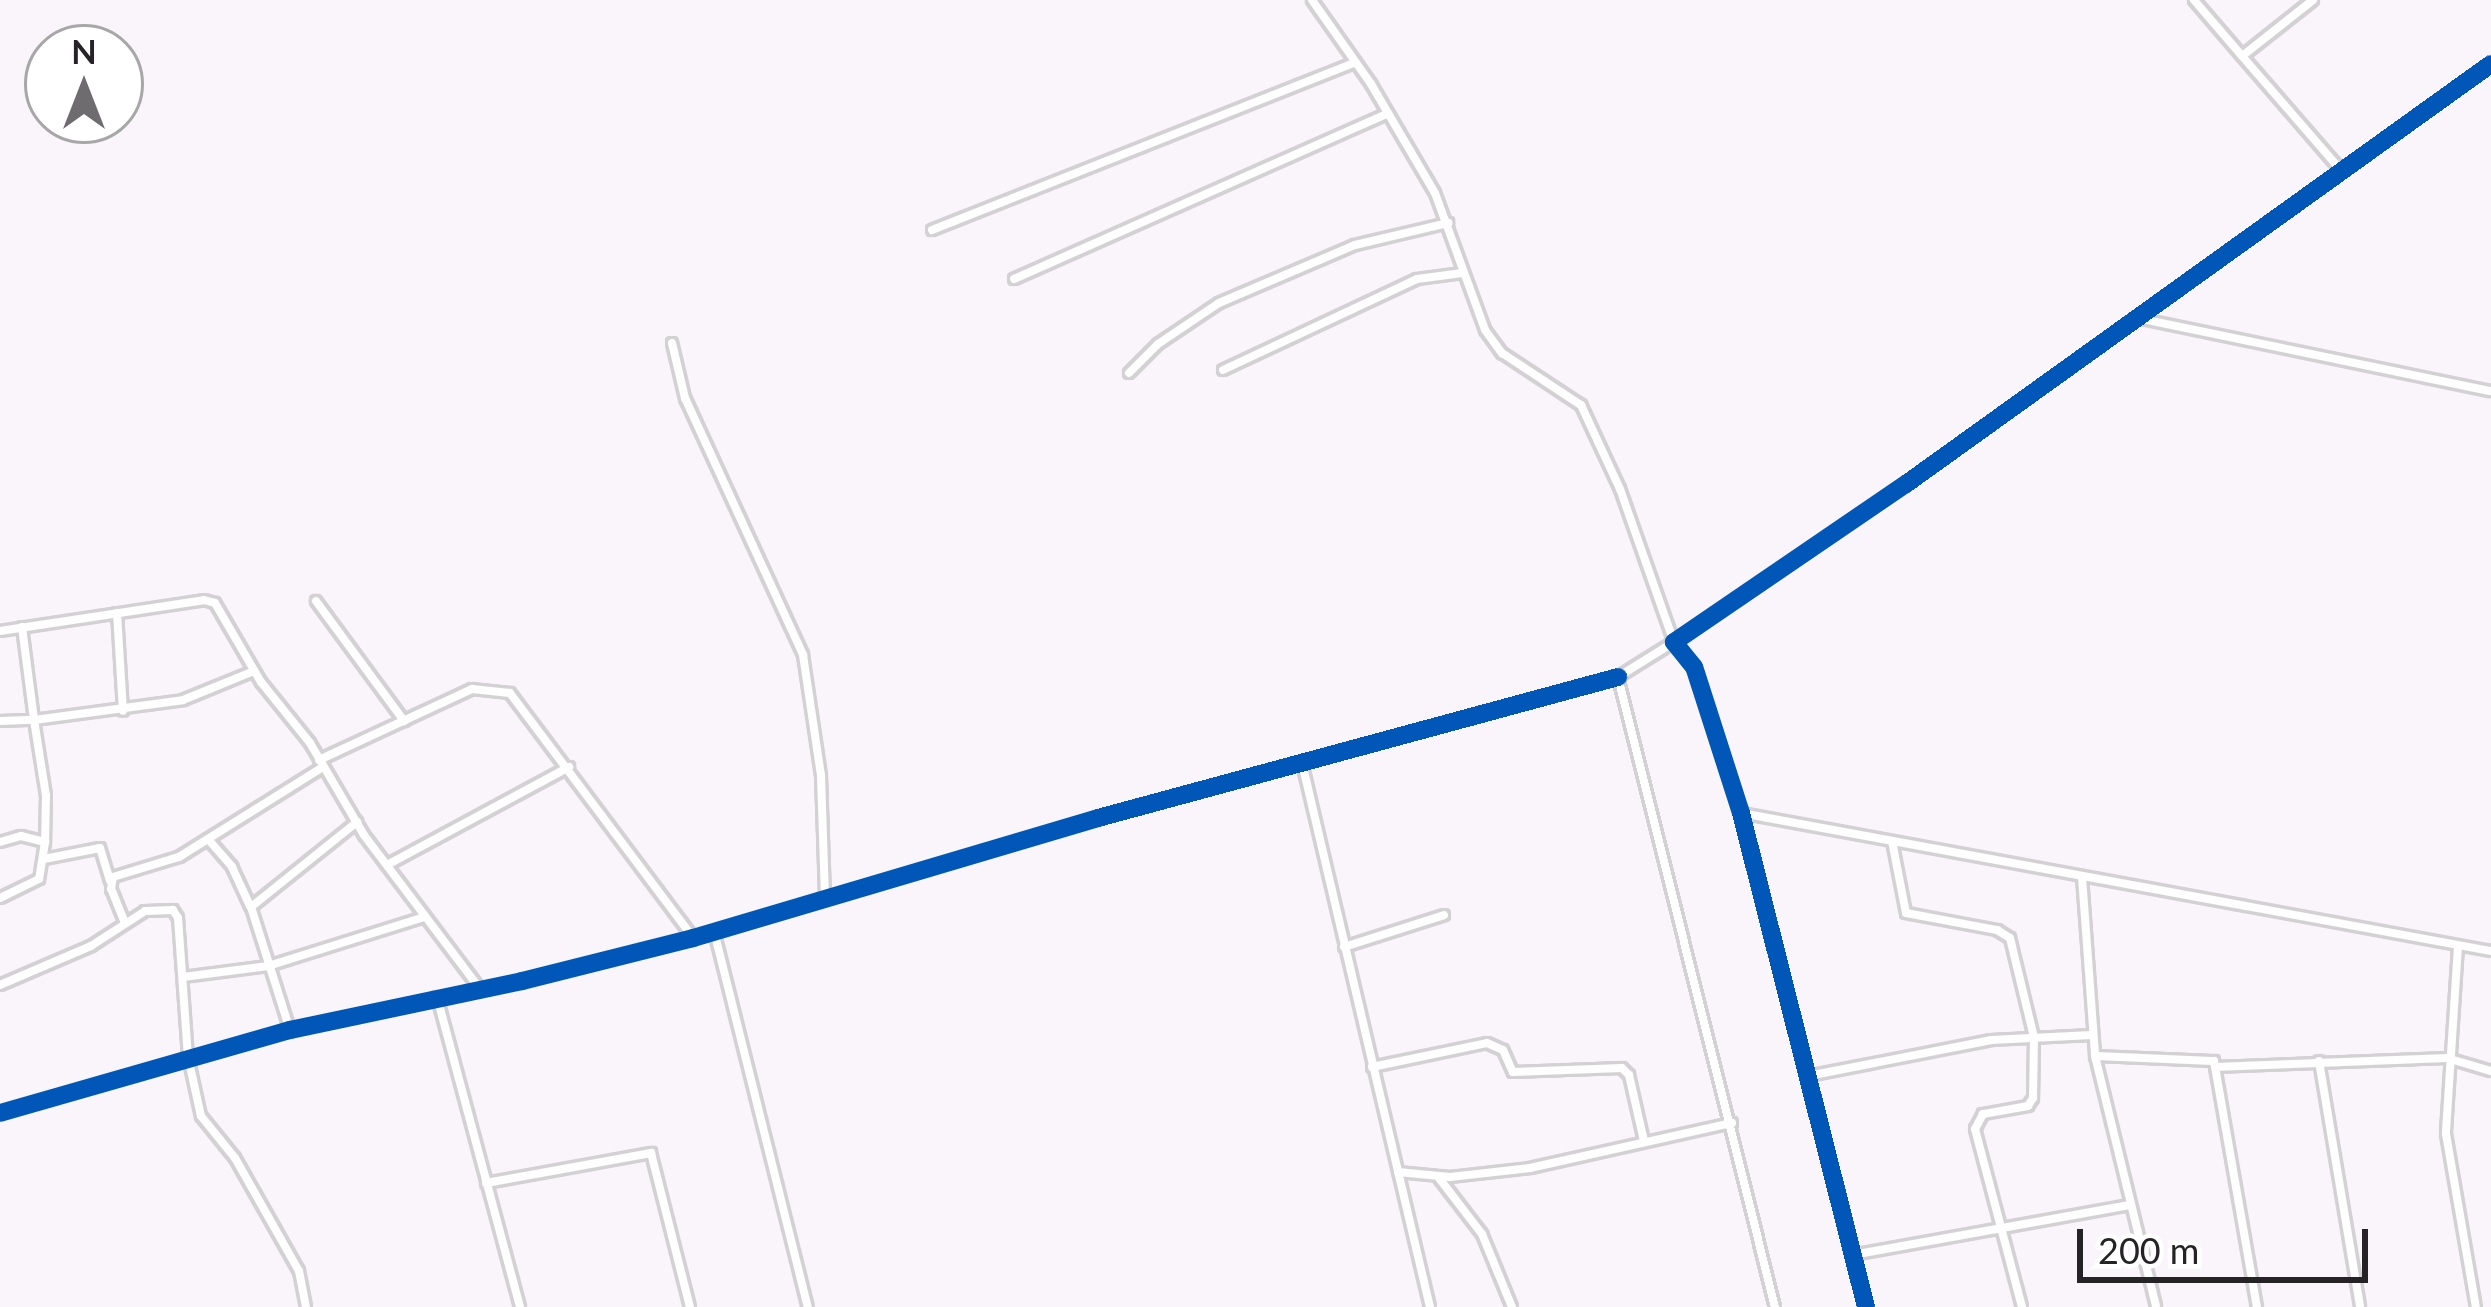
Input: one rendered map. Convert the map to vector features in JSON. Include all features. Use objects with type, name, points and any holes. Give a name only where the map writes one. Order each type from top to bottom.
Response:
[{"type":"street","points":[[1312,0],[1388,113],[1448,223],[1485,330],[1502,353],[1568,394],[1591,419],[1674,642],[1694,667],[1741,813],[1866,1307]]},
{"type":"street","points":[[2194,0],[2339,168]]},
{"type":"street","points":[[2242,56],[2313,0]]},
{"type":"street","points":[[932,230],[1354,63]]},
{"type":"street","points":[[0,1113],[290,1030],[481,991],[693,938],[825,896],[1618,677],[1765,584],[2339,168],[2491,64]]},
{"type":"street","points":[[1014,280],[1388,113]]},
{"type":"street","points":[[1129,373],[1158,344],[1219,303],[1354,245],[1448,223]]},
{"type":"street","points":[[1223,370],[1417,279],[1463,273]]},
{"type":"street","points":[[2137,318],[2491,391]]},
{"type":"street","points":[[672,344],[685,398],[803,655],[821,776],[825,896]]},
{"type":"street","points":[[0,631],[210,600],[357,822],[481,991]]},
{"type":"street","points":[[316,601],[404,721]]},
{"type":"street","points":[[117,613],[123,711]]},
{"type":"street","points":[[0,898],[39,880],[44,859],[47,808],[22,627]]},
{"type":"street","points":[[0,721],[123,711],[183,700],[254,671]]},
{"type":"street","points":[[1618,677],[1775,1307]]},
{"type":"street","points":[[110,880],[168,862],[321,764],[404,721],[472,689],[498,689],[510,693],[569,767],[693,938]]},
{"type":"street","points":[[387,865],[569,767]]},
{"type":"street","points":[[1303,767],[1430,1307]]},
{"type":"street","points":[[1741,813],[2491,951]]},
{"type":"street","points":[[251,908],[357,822]]},
{"type":"street","points":[[0,842],[21,836],[45,842]]},
{"type":"street","points":[[208,839],[232,867],[251,908],[290,1030]]},
{"type":"street","points":[[1892,842],[1906,913],[2008,935],[2034,1037],[2032,1103],[1984,1114],[1975,1129],[2022,1307]]},
{"type":"street","points":[[44,859],[100,848],[125,923]]},
{"type":"street","points":[[2082,877],[2095,1056],[2156,1307]]},
{"type":"street","points":[[0,985],[91,946],[153,908],[172,910],[178,918],[188,1057],[201,1116],[235,1158],[299,1271],[306,1307]]},
{"type":"street","points":[[1344,947],[1444,915]]},
{"type":"street","points":[[183,977],[268,966],[424,916]]},
{"type":"street","points":[[714,931],[808,1307]]},
{"type":"street","points":[[2458,945],[2447,1058],[2450,1178],[2476,1307]]},
{"type":"street","points":[[437,998],[520,1307]]},
{"type":"street","points":[[1808,1076],[2034,1037],[2092,1035]]},
{"type":"street","points":[[1372,1067],[1487,1043],[1499,1046],[1513,1072],[1622,1068],[1631,1081],[1644,1141]]},
{"type":"street","points":[[2095,1056],[2202,1056],[2215,1067],[2257,1307]]},
{"type":"street","points":[[2215,1067],[2447,1058],[2491,1071]]},
{"type":"street","points":[[2320,1061],[2360,1307]]},
{"type":"street","points":[[1398,1172],[1438,1177],[1574,1161],[1732,1123]]},
{"type":"street","points":[[487,1183],[651,1153],[690,1307]]},
{"type":"street","points":[[1438,1177],[1482,1234],[1512,1307]]},
{"type":"street","points":[[1852,1255],[2129,1205]]},
{"type":"cycle path","points":[[1866,1307],[1741,813],[1694,667],[1674,642],[1906,484],[2491,64]]},
{"type":"cycle path","points":[[0,1113],[290,1030],[522,981],[693,938],[1098,818],[1618,677]]}]
